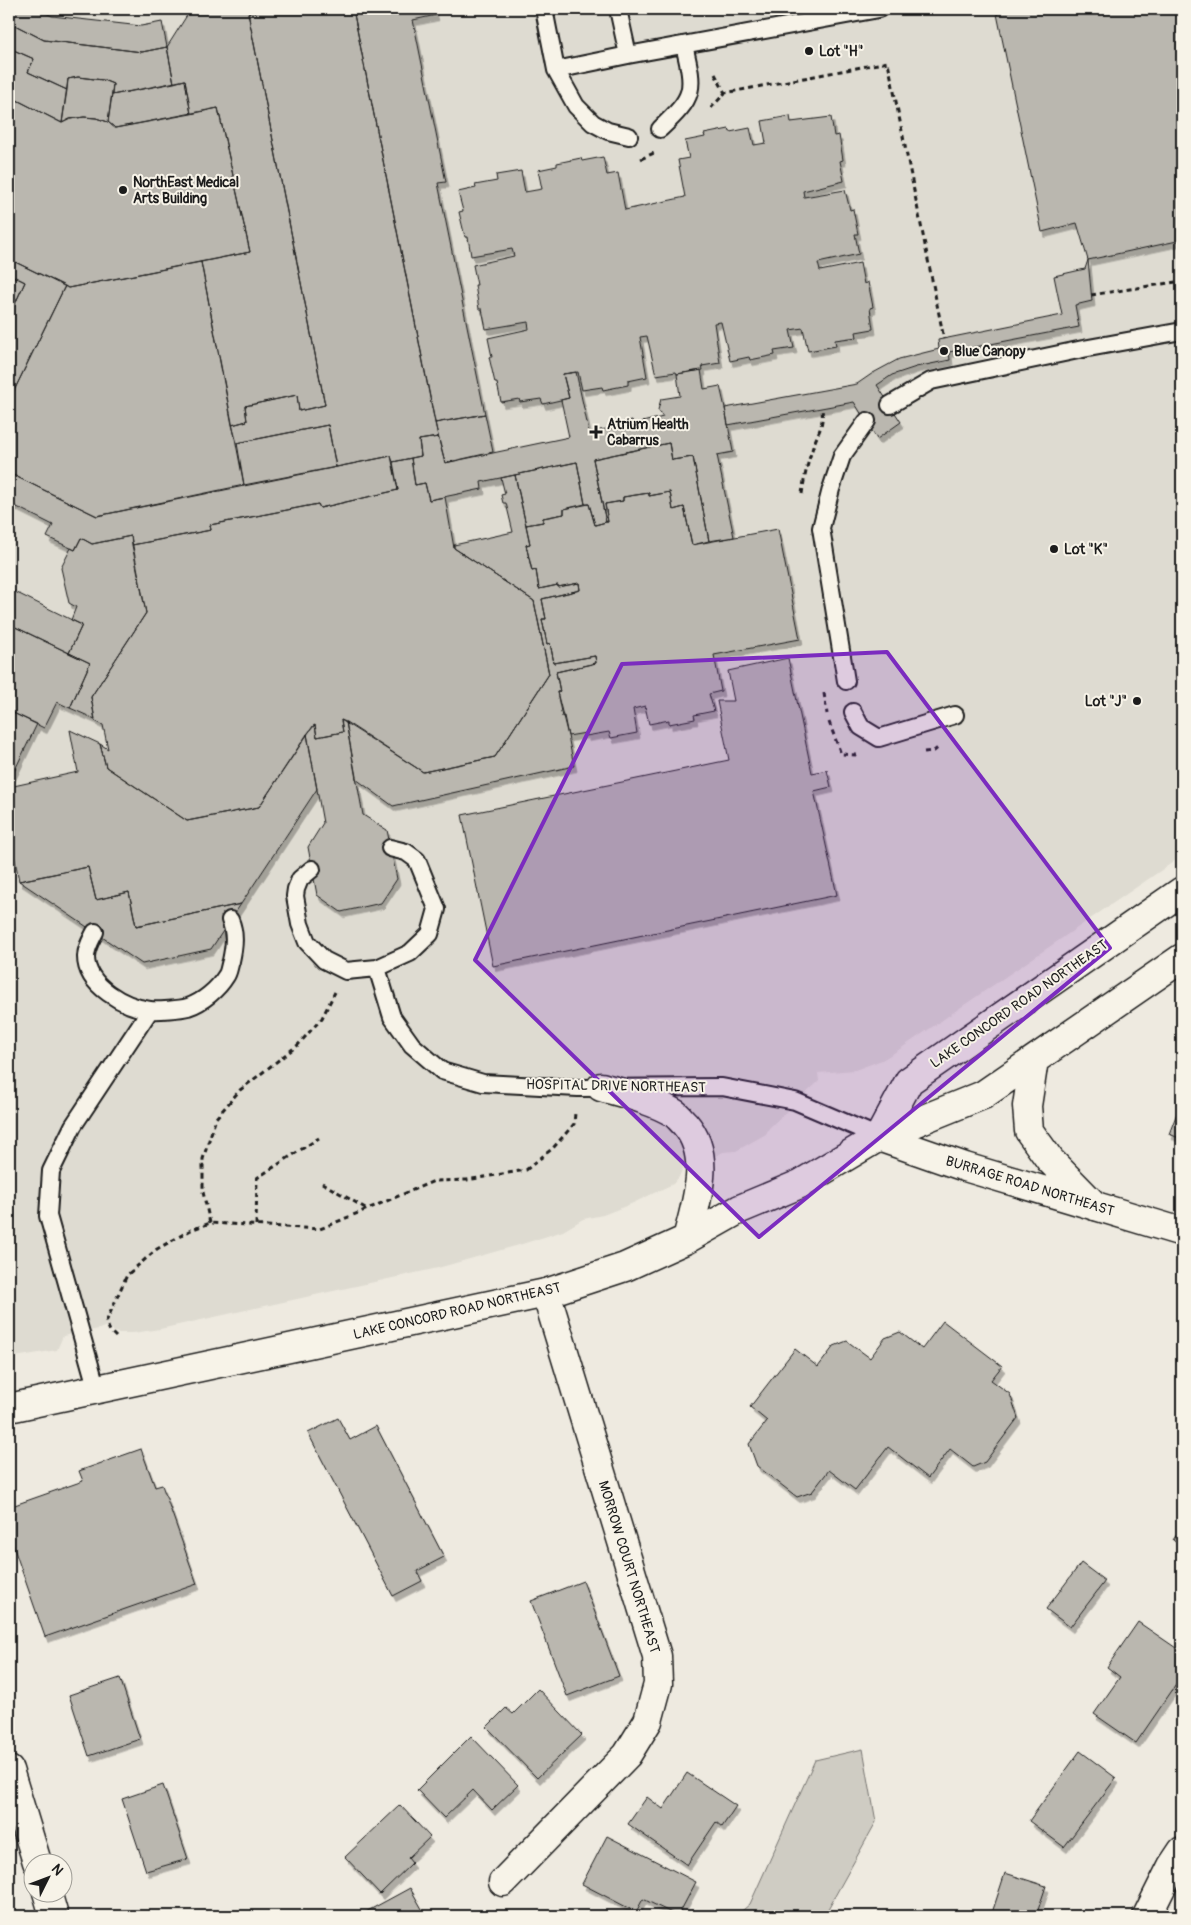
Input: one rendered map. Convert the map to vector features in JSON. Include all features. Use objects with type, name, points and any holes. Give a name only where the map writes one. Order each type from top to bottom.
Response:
[{"type":"main road","name":"LAKE CONCORD ROAD NORTHEAST","points":[[879,1137],[909,1081],[1182,891]]},
{"type":"main road","name":"LAKE CONCORD ROAD NORTHEAST","points":[[9,1408],[546,1293],[625,1267],[687,1238],[740,1210],[800,1184],[879,1137],[983,1095],[1182,958]]},
{"type":"main road","points":[[1034,1060],[1027,1106],[1029,1132],[1050,1160],[1095,1206]]},
{"type":"main road","points":[[590,1088],[660,1106],[676,1114],[692,1132],[702,1166],[697,1199],[687,1238]]},
{"type":"main road","name":"BURRAGE ROAD NORTHEAST","points":[[879,1137],[965,1167],[1182,1232]]},
{"type":"main road","name":"MORROW COURT NORTHEAST","points":[[503,1882],[627,1755],[648,1721],[658,1684],[657,1656],[546,1293]]},
{"type":"main road","points":[[9,1770],[35,1852]]},
{"type":"main road","points":[[1147,1916],[1172,1866],[1182,1851]]},
{"type":"main road","points":[[50,1902],[54,1916]]},
{"type":"lane","points":[[544,9],[556,70],[576,106],[593,123],[629,136]]},
{"type":"lane","points":[[618,9],[628,55]]},
{"type":"lane","points":[[556,70],[879,9]]},
{"type":"lane","points":[[660,129],[678,112],[691,90],[692,78],[684,45]]},
{"type":"lane","points":[[890,404],[931,381],[1083,349],[1182,331]]},
{"type":"lane","points":[[846,681],[821,528],[842,456],[866,421]]},
{"type":"lane","points":[[853,712],[861,727],[879,738],[955,715]]},
{"type":"lane","points":[[312,869],[300,879],[296,889],[297,905],[304,936],[311,948],[324,960],[346,971],[377,968],[410,953],[430,934],[437,909],[417,860],[406,852],[390,848]]},
{"type":"lane","points":[[95,932],[86,953],[87,964],[91,976],[103,989],[119,1000],[150,1010],[188,1007],[209,996],[227,975],[234,940],[234,928],[230,920]]},
{"type":"lane","name":"HOSPITAL DRIVE NORTHEAST","points":[[377,968],[392,1017],[412,1045],[442,1071],[483,1083],[590,1088],[722,1087],[795,1101],[879,1137]]},
{"type":"lane","points":[[97,1390],[48,1216],[51,1171],[73,1126],[150,1010]]},
{"type":"path","points":[[712,67],[725,93],[888,62],[944,339]]},
{"type":"path","points":[[1091,295],[1182,281]]},
{"type":"path","points":[[210,1223],[204,1192],[203,1158],[216,1118],[240,1090],[298,1044],[322,1018],[346,971]]},
{"type":"path","points":[[116,1338],[106,1322],[127,1275],[157,1249],[190,1230],[210,1223],[320,1229],[434,1181],[468,1180],[526,1170],[552,1148],[574,1124],[590,1088]]},
{"type":"path","points":[[256,1225],[256,1178],[319,1138]]},
{"type":"path","points":[[322,1183],[368,1209]]},
{"type":"highlighted area","points":[[887,652],[1110,948],[759,1237],[475,960],[622,664]]},
{"type":"shaded area","name":"Atrium Health Cabarrus","points":[[9,9],[1182,9],[1182,856],[882,1060],[855,1070],[818,1073],[819,1081],[769,1128],[766,1134],[736,1151],[723,1152],[689,1171],[683,1168],[673,1184],[631,1204],[603,1215],[583,1219],[563,1231],[438,1268],[160,1329],[118,1333],[114,1332],[109,1325],[99,1329],[63,1336],[57,1350],[9,1358]]},
{"type":"shaded area","points":[[863,1749],[876,1822],[824,1916],[736,1916],[750,1904],[815,1760]]},
{"type":"building","points":[[9,9],[38,9],[52,16],[141,26],[162,22],[167,47],[142,52],[44,40],[9,22]]},
{"type":"building","points":[[191,9],[271,9],[248,13],[325,405],[299,411],[297,395],[245,406],[247,421],[232,425],[201,262],[250,252],[218,108],[191,114],[185,80],[174,83],[167,47]]},
{"type":"building","points":[[271,9],[353,9],[438,437],[419,440],[421,456],[393,462],[391,456],[336,467],[328,425],[237,443],[232,425],[247,421],[245,406],[297,395],[299,411],[325,405],[248,13]]},
{"type":"building","points":[[353,9],[434,9],[436,15],[413,20],[446,182],[438,183],[485,414],[435,423]]},
{"type":"building","points":[[996,9],[1182,9],[1182,240],[1088,260],[1077,223],[1042,232]]},
{"type":"building","points":[[9,22],[44,40],[142,52],[167,47],[174,83],[112,95],[113,84],[103,80],[78,77],[68,79],[67,90],[28,72],[34,59],[9,48]]},
{"type":"building","points":[[9,48],[34,59],[28,72],[67,90],[62,123],[9,96]]},
{"type":"building","points":[[78,77],[103,80],[113,84],[108,122],[84,117],[70,119],[62,123],[68,79]]},
{"type":"building","points":[[185,80],[191,114],[115,128],[108,122],[112,95]]},
{"type":"building","name":"NorthEast Medical Arts Building","points":[[9,96],[62,123],[70,119],[96,118],[108,122],[115,128],[218,108],[250,252],[68,288],[9,259]]},
{"type":"building","points":[[790,116],[791,122],[831,117],[834,136],[839,135],[843,160],[840,161],[844,181],[803,191],[804,197],[845,190],[850,210],[853,209],[858,234],[855,234],[859,254],[818,263],[820,271],[860,263],[864,284],[868,282],[873,307],[870,308],[873,329],[856,332],[857,337],[835,340],[836,346],[808,351],[803,328],[790,330],[794,348],[774,351],[775,355],[750,360],[749,357],[730,361],[721,322],[714,323],[720,363],[702,366],[703,370],[656,375],[647,336],[640,337],[647,377],[628,381],[628,385],[603,390],[602,387],[582,390],[578,372],[563,374],[569,398],[543,404],[541,399],[520,402],[519,399],[501,402],[489,357],[492,357],[488,338],[529,329],[528,322],[486,329],[482,309],[479,309],[473,265],[514,256],[512,249],[471,256],[468,237],[465,237],[459,212],[463,211],[458,192],[476,188],[475,185],[497,181],[496,175],[521,171],[525,192],[542,189],[538,170],[557,166],[557,163],[581,158],[582,161],[603,157],[607,175],[618,173],[625,210],[685,197],[678,160],[689,158],[685,141],[705,137],[704,134],[729,129],[730,132],[750,128],[754,145],[766,143],[762,121]]},
{"type":"building","points":[[9,259],[65,286],[9,401],[9,317],[25,282],[9,274]]},
{"type":"building","name":"Blue Canopy","points":[[1088,260],[1092,301],[1075,305],[1079,327],[949,352],[950,360],[916,367],[892,375],[877,385],[901,422],[877,439],[854,402],[728,425],[725,408],[857,384],[899,359],[939,349],[938,340],[1062,315],[1054,276],[1085,269]]},
{"type":"building","points":[[201,262],[244,485],[97,516],[9,473],[9,401],[65,286],[68,288]]},
{"type":"building","points":[[9,274],[25,282],[9,317]]},
{"type":"building","points":[[701,370],[704,389],[720,386],[725,408],[733,452],[717,455],[734,537],[709,541],[693,457],[672,460],[669,443],[593,459],[606,522],[595,525],[589,504],[585,504],[577,462],[481,482],[482,489],[429,500],[425,483],[415,485],[411,458],[421,456],[419,440],[438,437],[445,463],[569,437],[561,400],[569,398],[563,374],[576,372],[589,432],[612,428],[613,425],[632,420],[634,424],[663,417],[658,410],[661,399],[680,396],[677,374]]},
{"type":"building","points":[[485,414],[493,452],[445,463],[435,423]]},
{"type":"building","points":[[328,425],[336,467],[244,485],[237,443]]},
{"type":"building","points":[[669,443],[672,460],[693,457],[709,541],[692,545],[684,507],[673,510],[670,492],[649,496],[649,493],[623,497],[623,501],[605,504],[608,522],[606,522],[593,459]]},
{"type":"building","points":[[391,456],[398,490],[320,508],[318,504],[210,525],[211,530],[132,545],[131,536],[92,544],[81,538],[75,550],[47,537],[53,525],[9,503],[9,473],[97,516]]},
{"type":"building","points":[[411,458],[415,485],[425,483],[429,500],[445,497],[454,548],[534,601],[549,674],[495,757],[423,772],[341,720],[343,732],[317,737],[315,725],[259,807],[187,821],[106,767],[100,744],[108,749],[103,725],[95,721],[91,697],[146,613],[132,545],[211,530],[210,525],[318,504],[320,508],[398,490],[393,462]]},
{"type":"building","points":[[577,462],[585,504],[564,509],[564,514],[543,518],[543,522],[526,525],[515,475]]},
{"type":"building","points":[[515,475],[530,544],[526,545],[532,571],[536,570],[539,589],[579,583],[580,590],[542,599],[546,619],[542,619],[547,644],[550,643],[554,663],[595,656],[596,663],[556,672],[560,692],[557,692],[574,766],[393,806],[356,779],[346,722],[423,772],[495,757],[549,674],[534,601],[454,548],[454,545],[513,532],[506,503],[503,503],[501,495],[505,494],[501,478]]},
{"type":"building","points":[[670,492],[673,510],[684,507],[692,545],[778,529],[800,639],[714,655],[721,691],[709,694],[714,711],[694,715],[695,719],[669,724],[669,720],[649,724],[645,706],[633,709],[637,733],[611,738],[609,732],[586,736],[586,733],[568,736],[557,692],[560,692],[556,672],[596,663],[595,656],[554,663],[550,643],[547,644],[542,619],[546,619],[542,599],[580,590],[579,583],[539,589],[536,570],[532,571],[526,545],[530,544],[526,525],[543,522],[543,518],[564,514],[564,509],[589,504],[595,525],[608,522],[605,504],[623,501],[623,497],[649,493],[649,496]]},
{"type":"building","points":[[131,536],[146,613],[91,697],[95,719],[70,708],[90,663],[69,653],[82,625],[71,620],[76,607],[69,603],[61,568],[71,548],[75,550],[81,538],[92,544]]},
{"type":"building","points":[[9,589],[82,625],[69,653],[9,624]]},
{"type":"building","points":[[9,624],[90,663],[70,708],[57,702],[44,728],[9,711]]},
{"type":"building","points":[[788,658],[812,773],[827,770],[831,787],[814,791],[837,895],[493,966],[462,815],[729,760],[717,701],[734,701],[728,671]]},
{"type":"building","points":[[9,711],[37,724],[9,782]]},
{"type":"building","points":[[341,720],[346,722],[363,815],[387,830],[397,879],[381,903],[341,912],[317,895],[308,847],[323,823],[307,734],[315,725],[317,737],[343,732]]},
{"type":"building","points":[[70,730],[100,744],[106,767],[187,821],[259,807],[307,734],[317,789],[241,904],[136,926],[129,892],[96,900],[88,867],[19,881],[9,828],[9,787],[78,772]]},
{"type":"building","points":[[88,867],[96,900],[129,892],[136,926],[241,904],[211,949],[142,964],[19,881]]},
{"type":"building","points":[[1182,1100],[1182,1139],[1169,1134]]},
{"type":"building","points":[[943,1321],[1002,1366],[991,1380],[1010,1394],[1018,1418],[985,1462],[973,1467],[950,1449],[928,1478],[888,1447],[855,1490],[829,1470],[812,1492],[797,1497],[757,1466],[749,1444],[767,1421],[750,1407],[795,1349],[818,1367],[834,1346],[847,1341],[870,1358],[885,1338],[900,1332],[922,1349]]},
{"type":"building","points":[[338,1418],[350,1440],[376,1426],[444,1557],[417,1571],[422,1581],[393,1596],[308,1433]]},
{"type":"building","points":[[141,1449],[155,1487],[162,1485],[197,1584],[45,1637],[9,1534],[9,1507],[83,1481],[79,1471]]},
{"type":"building","points":[[1182,1527],[1182,1547],[1173,1540]]},
{"type":"building","points":[[1081,1563],[1105,1581],[1070,1627],[1046,1609]]},
{"type":"building","points":[[583,1581],[619,1676],[567,1696],[531,1601]]},
{"type":"building","points":[[1138,1622],[1182,1652],[1182,1676],[1136,1743],[1094,1714],[1120,1677],[1107,1667]]},
{"type":"building","points":[[120,1678],[140,1739],[89,1756],[69,1695]]},
{"type":"building","points":[[538,1689],[582,1735],[537,1778],[487,1727],[506,1708],[513,1714]]},
{"type":"building","points":[[471,1736],[518,1785],[492,1810],[473,1790],[444,1818],[417,1790]]},
{"type":"building","points":[[1080,1751],[1116,1778],[1064,1847],[1029,1821]]},
{"type":"building","points":[[687,1773],[736,1806],[722,1827],[716,1822],[687,1865],[628,1824],[647,1797],[663,1809]]},
{"type":"building","points":[[163,1785],[188,1859],[146,1871],[122,1799]]},
{"type":"building","points":[[400,1805],[430,1837],[408,1858],[412,1863],[380,1894],[345,1857]]},
{"type":"building","points":[[607,1836],[696,1882],[678,1916],[643,1899],[636,1912],[582,1884]]},
{"type":"building","points":[[1005,1873],[1046,1886],[1036,1916],[991,1916]]},
{"type":"building","points":[[410,1888],[426,1916],[364,1916],[362,1914]]},
{"type":"place","name":"Lot \"H\"","points":[[809,51]]},
{"type":"place","name":"NorthEast Medical Arts Building","points":[[123,190]]},
{"type":"place","name":"Blue Canopy","points":[[944,351]]},
{"type":"place","name":"Atrium Health Cabarrus","points":[[596,432]]},
{"type":"place","name":"Lot \"K\"","points":[[1054,549]]},
{"type":"place","name":"Lot \"J\"","points":[[1137,701]]}]
